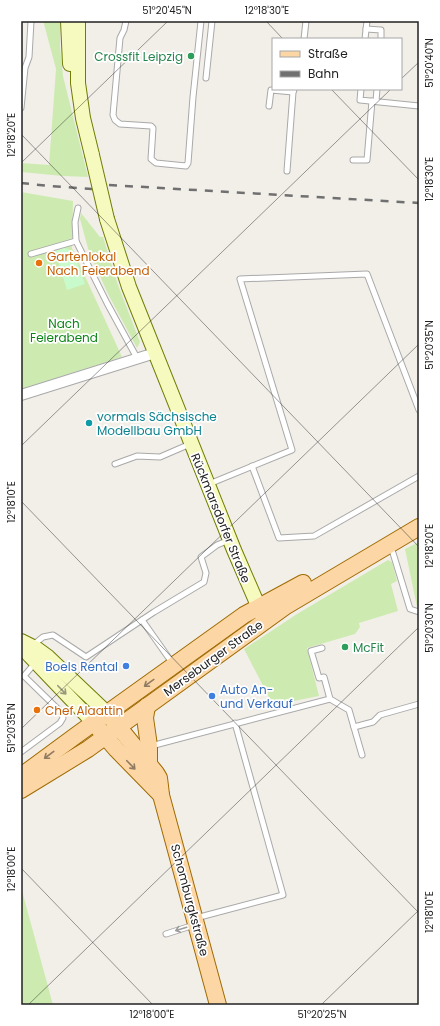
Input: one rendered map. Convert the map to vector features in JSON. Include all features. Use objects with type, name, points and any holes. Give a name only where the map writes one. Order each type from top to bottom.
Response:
[{"type":"main road","name":"Rückmarsdorfer Straße","points":[[68,21],[69,58],[72,80],[83,118]]},
{"type":"main road","name":"Rückmarsdorfer Straße","points":[[78,21],[78,83],[83,118],[108,219],[129,287],[230,540],[262,614]]},
{"type":"main road","name":"Merseburger Straße","points":[[21,776],[244,615],[262,614],[291,602],[414,530]]},
{"type":"main road","name":"Merseburger Straße","points":[[21,790],[105,737],[147,706],[262,614],[367,550],[414,530]]},
{"type":"main road","points":[[24,644],[36,662],[94,723]]},
{"type":"main road","points":[[24,644],[37,649],[48,657],[107,713]]},
{"type":"main road","points":[[147,706],[145,724],[149,746],[149,764]]},
{"type":"main road","name":"Schomburgkstraße","points":[[107,713],[159,778],[161,795],[218,1005]]},
{"type":"main road","name":"Schomburgkstraße","points":[[94,723],[116,749],[161,795]]},
{"type":"street","points":[[21,395],[155,353]]},
{"type":"lane","points":[[21,108],[25,68],[24,62],[29,57],[31,21]]},
{"type":"lane","points":[[126,21],[120,38],[114,115],[115,120],[120,124],[151,126],[153,128],[151,159],[156,163],[186,166],[188,163],[201,21]]},
{"type":"lane","points":[[206,78],[212,21]]},
{"type":"lane","points":[[304,38],[306,21]]},
{"type":"lane","points":[[365,38],[367,21]]},
{"type":"lane","points":[[366,29],[381,30],[381,38]]},
{"type":"lane","points":[[270,106],[271,90],[294,90],[287,172]]},
{"type":"lane","points":[[361,90],[360,100],[419,106]]},
{"type":"lane","points":[[353,160],[367,160],[374,101],[377,90]]},
{"type":"lane","points":[[78,208],[74,222],[76,241],[137,358]]},
{"type":"lane","points":[[31,254],[76,241]]},
{"type":"lane","points":[[208,485],[292,450],[240,279],[367,274],[419,410]]},
{"type":"lane","points":[[115,464],[137,456],[160,457],[191,444]]},
{"type":"lane","points":[[252,466],[279,538],[314,536],[419,476]]},
{"type":"lane","points":[[24,644],[53,634],[86,657],[154,612],[204,582],[206,573],[201,557],[217,545],[230,540]]},
{"type":"lane","points":[[389,545],[393,553],[410,609],[419,612]]},
{"type":"lane","points":[[142,620],[174,665]]},
{"type":"lane","points":[[322,648],[311,651],[319,678],[324,677],[330,699]]},
{"type":"lane","points":[[21,752],[60,723],[63,718],[62,713],[23,678],[36,662]]},
{"type":"lane","points":[[149,746],[330,699],[349,710],[362,755]]},
{"type":"lane","points":[[354,727],[373,722],[380,714],[419,704]]},
{"type":"lane","points":[[166,934],[196,922],[283,895],[235,723]]},
{"type":"green space","points":[[44,21],[60,21],[60,47],[63,76],[88,177],[21,172],[21,163],[49,165],[56,69]]},
{"type":"green space","name":"Nach Feierabend","points":[[21,192],[73,201],[72,248],[122,357],[21,389]]},
{"type":"green space","points":[[81,213],[100,237],[103,237],[118,285],[140,342],[137,348],[108,294],[89,252],[80,219]]},
{"type":"green space","points":[[64,248],[73,251],[85,284],[67,290],[55,251]]},
{"type":"green space","points":[[419,542],[419,607],[417,607],[405,549]]},
{"type":"green space","points":[[388,560],[392,562],[397,581],[391,584],[398,611],[359,623],[360,627],[355,634],[307,648],[319,696],[273,705],[244,649],[297,614]]},
{"type":"green space","points":[[21,887],[53,1005],[21,1005]]},
{"type":"railway","points":[[21,183],[92,189]]},
{"type":"railway","points":[[109,185],[419,203]]},
{"type":"place","name":"Crossfit Leipzig","points":[[191,56]]},
{"type":"place","name":"Gartenlokal Nach Feierabend","points":[[39,263]]},
{"type":"place","name":"vormals Sächsische Modellbau GmbH","points":[[89,423]]},
{"type":"place","name":"McFit","points":[[345,647]]},
{"type":"place","name":"Boels Rental","points":[[126,666]]},
{"type":"place","name":"Auto An- und Verkauf","points":[[212,696]]},
{"type":"place","name":"Chef Alaattin","points":[[37,710]]}]
